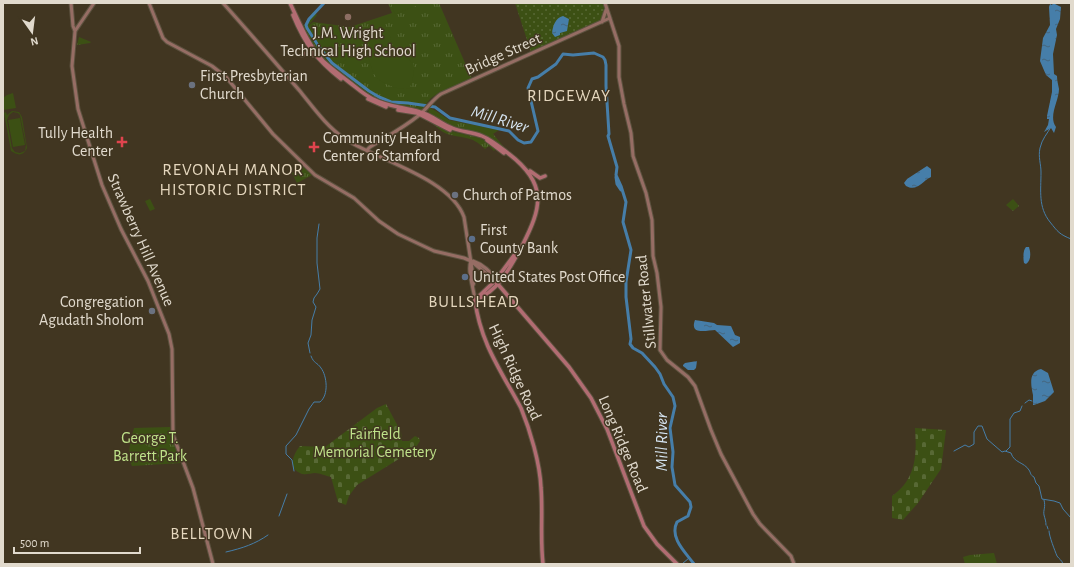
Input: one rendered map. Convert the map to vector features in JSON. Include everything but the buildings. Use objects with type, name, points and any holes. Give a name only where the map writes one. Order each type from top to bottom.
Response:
[{"type":"main road","points":[[71,3],[73,26],[75,31]]},
{"type":"main road","points":[[75,31],[94,3]]},
{"type":"main road","name":"Long Ridge Road","points":[[149,3],[163,38],[167,42],[212,66],[226,77],[273,134],[313,173],[354,198],[379,221],[398,234],[434,251],[471,261],[496,282],[568,366],[592,398],[608,432],[644,526],[657,544],[677,564]]},
{"type":"main road","points":[[224,3],[329,126],[351,143],[422,177],[453,200],[461,209],[464,217],[471,261]]},
{"type":"main road","points":[[289,3],[307,48],[302,55],[308,52],[310,53],[322,66],[330,70]]},
{"type":"main road","name":"Stillwater Road","points":[[605,3],[619,45],[619,77],[631,133],[633,156],[646,193],[652,220],[653,256],[657,273],[661,307],[660,350],[667,360],[688,377],[695,386],[715,440],[753,514],[760,524],[790,556],[794,564]]},
{"type":"main road","points":[[602,22],[607,8]]},
{"type":"main road","points":[[295,18],[312,46],[323,60],[366,95],[387,105],[421,114],[450,127],[490,140],[538,178],[542,180],[546,176]]},
{"type":"main road","name":"Bridge Street","points":[[367,150],[421,114],[431,102],[441,94],[610,18]]},
{"type":"main road","name":"Strawberry Hill Avenue","points":[[75,31],[72,57],[77,103],[85,133],[104,189],[121,229],[148,281],[170,337],[172,349],[173,437],[193,488],[213,564]]},
{"type":"main road","points":[[301,34],[317,58],[330,70],[372,102],[386,107],[421,114],[451,130],[471,134],[486,140],[516,161],[528,174],[535,185]]},
{"type":"main road","points":[[405,111],[412,114],[412,120]]},
{"type":"main road","points":[[475,300],[489,292],[511,262],[534,217],[536,204],[535,185],[527,169]]},
{"type":"main road","points":[[464,258],[468,254],[468,248]]},
{"type":"main road","points":[[458,257],[468,264],[470,270]]},
{"type":"main road","name":"High Ridge Road","points":[[471,261],[470,270],[472,283],[478,318],[484,338],[521,408],[526,420],[537,463],[541,488],[541,541],[543,564]]},
{"type":"main road","name":"High Ridge Road","points":[[471,261],[474,282],[473,285]]},
{"type":"green space","points":[[388,3],[439,3],[472,79],[440,92],[431,98],[421,110],[392,105],[380,101],[362,91],[326,62],[315,49],[303,27],[313,12],[317,15],[308,26],[313,22],[350,27],[392,13]]},
{"type":"green space","points":[[391,3],[419,3],[418,5],[395,14]]},
{"type":"green space","points":[[515,3],[603,3],[605,11],[601,21],[531,52]]},
{"type":"green space","points":[[321,26],[337,28],[337,45],[330,46],[325,42],[320,32]]},
{"type":"green space","points":[[386,30],[389,31],[392,46],[382,46],[377,43],[372,34]]},
{"type":"green space","points":[[79,37],[91,42],[77,45]]},
{"type":"green space","points":[[346,40],[350,41],[352,48],[347,54],[342,47]]},
{"type":"green space","points":[[395,48],[413,63],[414,72],[410,88],[402,89],[388,85],[377,78],[372,70],[367,54],[369,52]]},
{"type":"green space","points":[[336,49],[347,58],[342,64],[331,54]]},
{"type":"green space","points":[[13,93],[16,108],[3,110],[3,98]]},
{"type":"green space","points":[[430,108],[449,120],[499,130],[493,134],[504,147],[493,140],[445,124],[429,113],[428,109]]},
{"type":"green space","points":[[12,111],[19,112],[22,117],[27,148],[24,153],[22,154],[11,151],[4,113],[6,112],[7,115]],"holes":[[[13,112],[20,115],[26,145],[25,151],[20,153],[15,152],[12,148],[7,120],[9,115]]]},
{"type":"green space","points":[[20,118],[25,145],[13,147],[8,120]]},
{"type":"green space","points":[[431,122],[450,131],[480,138],[496,148],[494,151],[489,146],[485,149],[476,141],[471,139],[447,134]]},
{"type":"green space","points":[[303,167],[312,175],[297,183],[292,173]]},
{"type":"green space","points":[[150,199],[155,209],[150,211],[145,201]]},
{"type":"green space","points":[[1013,199],[1019,206],[1013,211],[1006,205]]},
{"type":"green space","name":"Fairfield Memorial Cemetery","points":[[386,404],[401,432],[402,441],[409,441],[415,436],[419,438],[420,441],[410,452],[357,485],[349,496],[346,505],[338,502],[331,477],[317,473],[302,474],[296,471],[293,460],[300,446],[325,447],[377,408]]},
{"type":"green space","points":[[532,406],[535,416],[530,419],[526,408]]},
{"type":"green space","name":"George T. Barrett Park","points":[[170,427],[171,437],[181,463],[132,466],[129,452],[134,428]]},
{"type":"green space","points":[[915,428],[946,430],[941,469],[918,503],[903,520],[892,518],[892,496],[906,482],[913,466],[916,448]]},
{"type":"green space","points":[[134,444],[145,444],[153,451],[155,463],[135,465]]},
{"type":"green space","points":[[994,553],[997,564],[965,564],[963,557],[970,555]]},
{"type":"water","points":[[1053,3],[1061,7],[1060,19],[1056,29],[1057,35],[1053,54],[1054,74],[1057,76],[1059,89],[1059,94],[1053,113],[1056,127],[1054,133],[1051,128],[1044,132],[1048,125],[1049,119],[1047,119],[1047,116],[1052,92],[1052,80],[1046,75],[1040,61],[1043,38],[1050,25],[1049,7],[1050,4],[1052,5]]},
{"type":"water","points":[[563,16],[569,19],[567,31],[560,33],[560,35],[555,37],[552,33],[554,25],[556,20]]},
{"type":"water","points":[[927,166],[931,169],[931,177],[919,186],[910,188],[906,186],[904,183],[907,179]]},
{"type":"water","points":[[1026,247],[1029,247],[1030,259],[1026,264],[1024,263],[1023,257]]},
{"type":"water","points":[[695,320],[714,323],[717,325],[731,326],[735,335],[740,337],[740,343],[733,347],[715,330],[697,330],[694,325]]},
{"type":"water","points":[[697,361],[696,368],[694,370],[688,370],[683,366],[685,363]]},
{"type":"water","points":[[1041,369],[1048,373],[1054,392],[1045,401],[1033,405],[1031,379],[1034,373]]},
{"type":"waterway","name":"Mill River","points":[[324,3],[309,19],[306,25],[307,28],[319,47],[332,63],[369,91],[391,102],[435,107],[450,118],[509,131],[518,140],[524,143],[531,142],[538,131],[528,88],[532,79],[538,77],[556,64],[563,54],[573,55],[594,53],[603,57],[605,60],[608,136],[617,167],[616,175],[626,202],[623,222],[631,250],[626,282],[626,297],[631,339],[630,344],[633,348],[642,353],[655,367],[673,397],[675,406],[670,428],[673,452],[672,467],[675,485],[690,502],[691,507],[688,516],[677,522],[675,534],[683,550],[694,564]]},
{"type":"waterway","points":[[1051,127],[1042,142],[1039,151],[1042,205],[1046,216],[1055,228],[1061,234],[1071,239]]},
{"type":"waterway","name":"Mill River","points":[[616,177],[617,184],[621,190]]},
{"type":"waterway","points":[[310,353],[308,343],[316,307],[313,302],[320,289],[317,263],[317,238],[319,224]]},
{"type":"waterway","points":[[294,471],[292,460],[286,454],[286,446],[296,435],[309,409],[314,402],[320,402],[323,399],[326,390],[326,380],[323,371],[311,356]]},
{"type":"waterway","points":[[1025,403],[1029,400],[1032,401]]},
{"type":"waterway","points":[[1006,451],[1010,447],[1010,419],[1014,413],[1020,411],[1022,406]]},
{"type":"waterway","points":[[954,451],[965,445],[969,447],[974,444],[974,432],[978,426],[982,426],[987,439],[1002,452],[1005,451],[1011,453],[1014,459],[1027,467],[1039,486],[1042,499],[1060,503],[1071,518]]},
{"type":"waterway","points":[[279,516],[287,494]]},
{"type":"waterway","points":[[1044,500],[1046,525]]},
{"type":"waterway","points":[[1049,531],[1057,556],[1063,564]]},
{"type":"waterway","points":[[226,552],[258,541],[268,535]]},
{"type":"waterway","points":[[682,564],[689,558]]},
{"type":"place","name":"J.M. Wright Technical High School","points":[[348,17]]},
{"type":"place","name":"First Presbyterian Church","points":[[192,85]]},
{"type":"place","name":"Tully Health Center","points":[[122,142]]},
{"type":"place","name":"Community Health Center of Stamford","points":[[314,147]]},
{"type":"place","name":"Church of Patmos","points":[[455,195]]},
{"type":"place","name":"First County Bank","points":[[472,239]]},
{"type":"place","name":"United States Post Office","points":[[465,277]]},
{"type":"place","name":"Congregation Agudath Sholom","points":[[152,311]]},
{"type":"district","name":"RIDGEWAY","points":[[569,95]]},
{"type":"district","name":"REVONAH MANOR HISTORIC DISTRICT","points":[[233,179]]},
{"type":"district","name":"BULLSHEAD","points":[[474,301]]},
{"type":"district","name":"BELLTOWN","points":[[212,533]]}]
